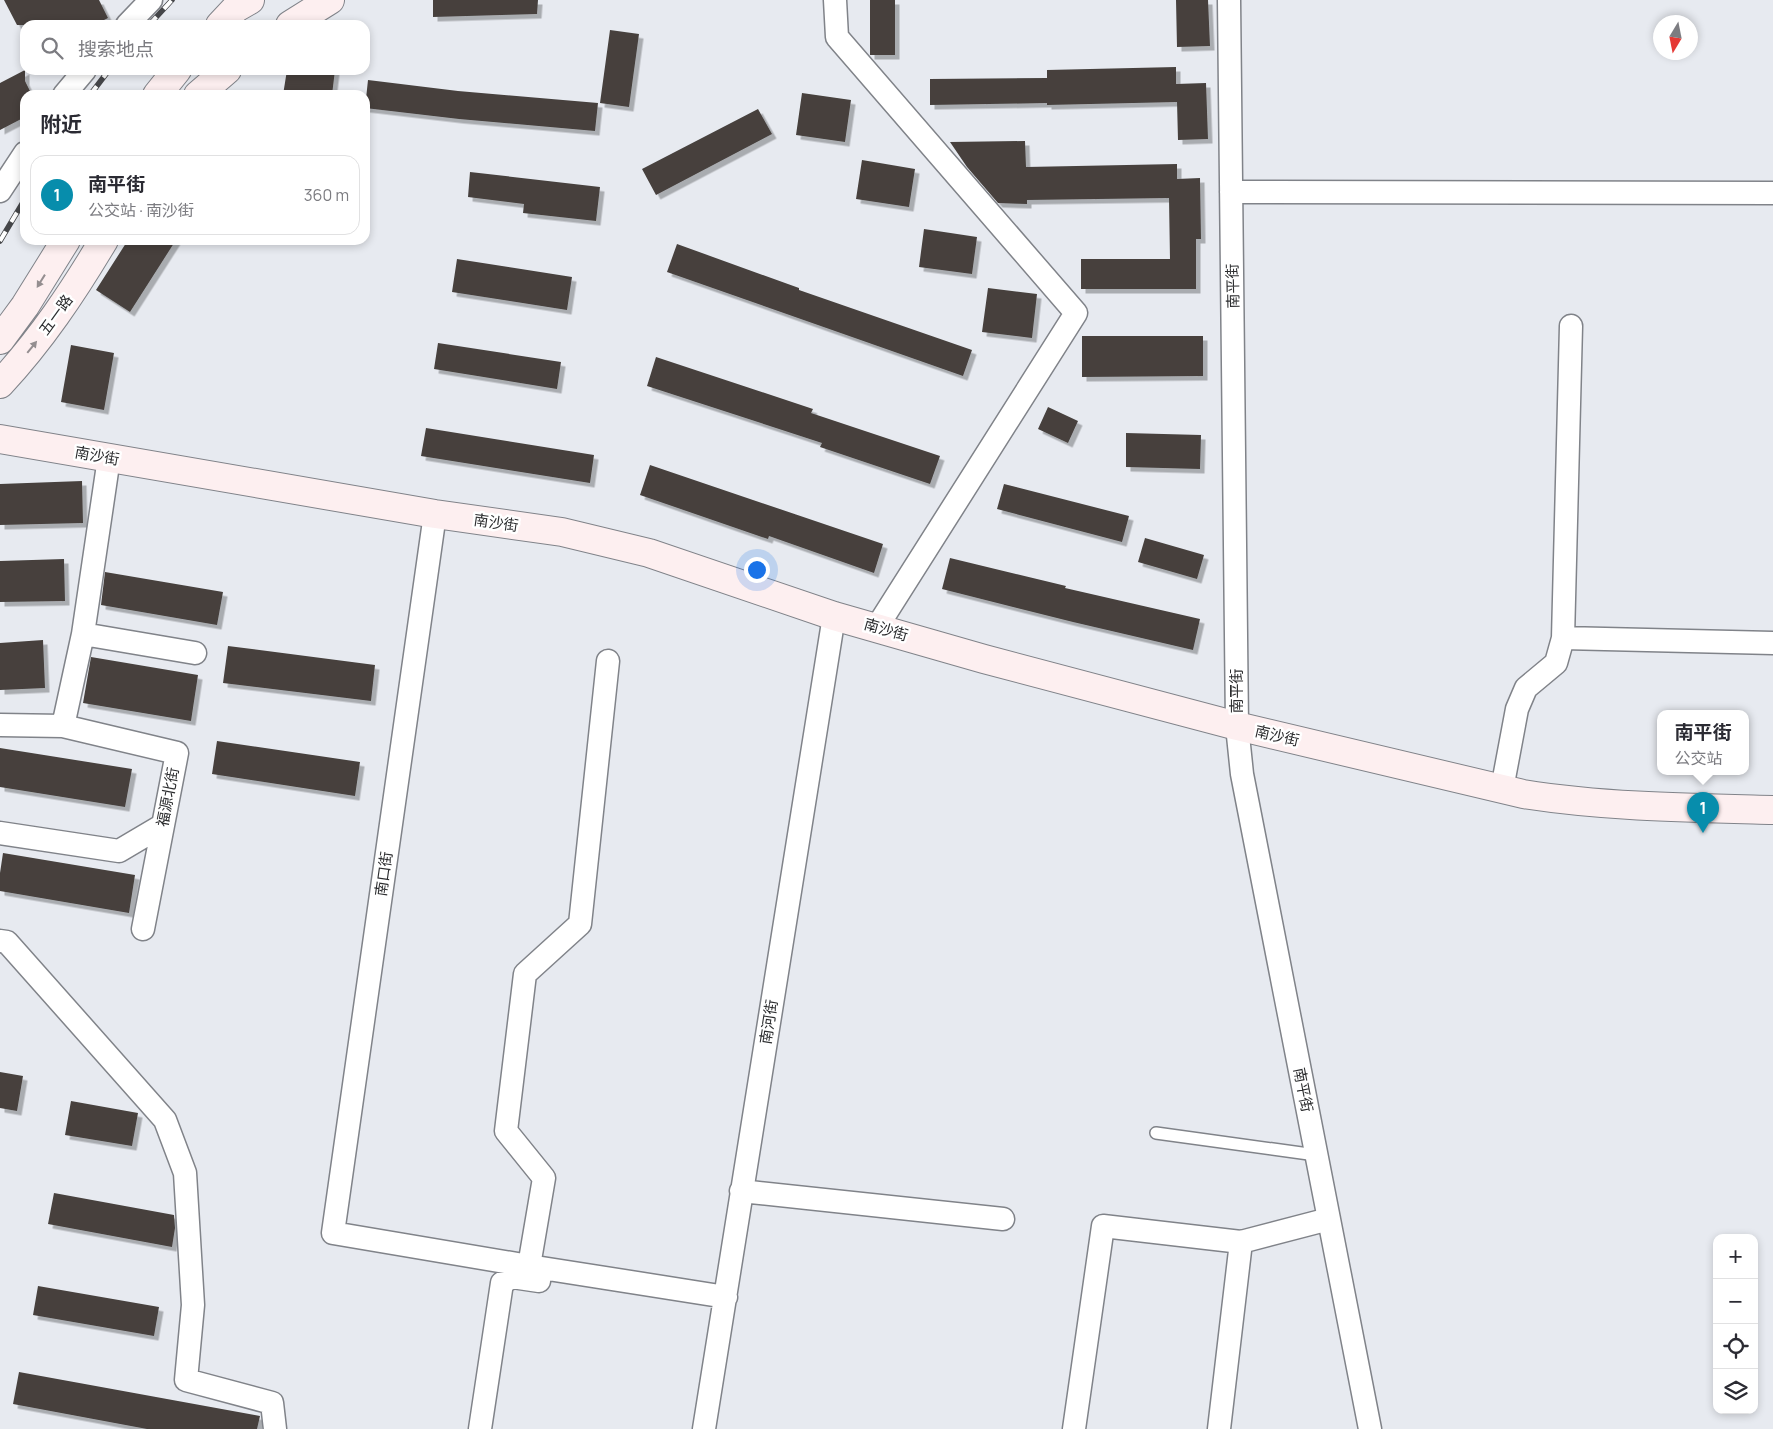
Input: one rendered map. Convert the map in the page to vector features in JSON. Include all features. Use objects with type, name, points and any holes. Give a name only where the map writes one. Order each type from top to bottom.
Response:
[{"type":"street","points":[[132,20],[151,0]]},
{"type":"street","points":[[225,20],[236,8],[250,0]]},
{"type":"street","points":[[298,20],[330,0]]},
{"type":"street","points":[[835,0],[837,37],[1076,313],[877,628]]},
{"type":"street","name":"南平街","points":[[1229,0],[1237,726],[1242,774],[1370,1429]]},
{"type":"street","points":[[68,90],[81,75]]},
{"type":"street","points":[[161,90],[174,75]]},
{"type":"street","points":[[204,90],[221,75]]},
{"type":"street","points":[[0,191],[20,161]]},
{"type":"street","points":[[1231,192],[1773,193]]},
{"type":"street","name":"五一路","points":[[0,340],[25,306],[63,245]]},
{"type":"street","name":"五一路","points":[[0,384],[46,330],[78,285],[101,245]]},
{"type":"street","points":[[1502,789],[1518,709],[1526,688],[1556,663],[1563,638],[1571,326]]},
{"type":"street","name":"南沙街","points":[[0,439],[435,514],[562,532],[649,553],[834,616],[984,659],[1237,726],[1502,789],[1568,801],[1772,813]]},
{"type":"street","points":[[63,726],[83,634],[109,458]]},
{"type":"street","name":"南口街","points":[[435,514],[333,1233],[529,1266]]},
{"type":"street","name":"南河街","points":[[704,1429],[834,616]]},
{"type":"street","points":[[83,634],[195,653]]},
{"type":"street","points":[[1563,638],[1773,643]]},
{"type":"street","points":[[608,661],[580,924],[525,974],[506,1131],[544,1178],[529,1266],[726,1296]]},
{"type":"street","name":"福源北街","points":[[0,725],[63,726],[177,753],[143,929]]},
{"type":"street","points":[[0,833],[120,851],[163,824]]},
{"type":"street","points":[[0,941],[7,942],[165,1120],[185,1173],[193,1305],[186,1380],[272,1403],[275,1429]]},
{"type":"street","points":[[742,1192],[1003,1219]]},
{"type":"street","points":[[1074,1429],[1103,1226],[1240,1242],[1329,1219]]},
{"type":"street","points":[[1219,1429],[1240,1242]]},
{"type":"street","points":[[480,1429],[502,1283],[512,1277],[604,1290],[624,1281]]},
{"type":"lane","points":[[1156,1133],[1316,1155]]},
{"type":"building","points":[[4,0],[99,0],[108,18],[104,20],[20,20],[20,25],[17,25]]},
{"type":"building","points":[[433,0],[538,0],[537,14],[433,17]]},
{"type":"building","points":[[870,0],[895,0],[895,55],[870,55]]},
{"type":"building","points":[[1176,0],[1208,0],[1210,46],[1177,47]]},
{"type":"building","points":[[610,30],[639,34],[629,107],[600,103]]},
{"type":"building","points":[[1176,67],[1176,84],[1206,83],[1208,139],[1178,140],[1177,102],[930,105],[930,79],[1047,78],[1047,70]]},
{"type":"building","points":[[20,73],[20,75],[25,75],[25,81],[30,90],[20,90],[20,120],[0,130],[0,83]]},
{"type":"building","points":[[286,75],[334,75],[333,90],[284,90]]},
{"type":"building","points":[[368,80],[458,91],[598,103],[595,131],[459,119],[370,109],[370,90],[367,90]]},
{"type":"building","points":[[802,93],[851,100],[845,142],[796,135]]},
{"type":"building","points":[[758,109],[772,134],[656,195],[642,169]]},
{"type":"building","points":[[1025,141],[1026,167],[1177,164],[1177,179],[1200,178],[1201,239],[1196,239],[1196,289],[1081,289],[1081,259],[1170,259],[1169,198],[1027,200],[1027,204],[998,203],[967,167],[950,142]]},
{"type":"building","points":[[862,160],[915,169],[909,207],[856,199]]},
{"type":"building","points":[[470,172],[600,187],[596,221],[523,213],[524,204],[468,197]]},
{"type":"building","points":[[924,229],[977,237],[972,274],[919,267]]},
{"type":"building","points":[[677,244],[799,288],[799,290],[972,350],[963,376],[667,272]]},
{"type":"building","points":[[125,245],[173,245],[130,312],[96,290]]},
{"type":"building","points":[[457,259],[572,277],[567,310],[452,292]]},
{"type":"building","points":[[988,288],[1037,294],[1032,338],[982,332]]},
{"type":"building","points":[[1082,336],[1203,336],[1203,376],[1082,377]]},
{"type":"building","points":[[438,343],[561,362],[557,389],[434,369]]},
{"type":"building","points":[[71,345],[114,353],[104,410],[61,402]]},
{"type":"building","points":[[656,357],[813,409],[811,413],[940,456],[930,484],[820,447],[822,443],[647,386]]},
{"type":"building","points":[[1048,407],[1078,421],[1068,443],[1038,429]]},
{"type":"building","points":[[426,428],[594,455],[590,483],[421,456]]},
{"type":"building","points":[[1126,433],[1201,435],[1200,469],[1126,467]]},
{"type":"building","points":[[650,465],[883,544],[874,573],[769,536],[768,539],[640,495]]},
{"type":"building","points":[[82,481],[83,523],[0,525],[0,484]]},
{"type":"building","points":[[1004,484],[1129,516],[1122,542],[997,509]]},
{"type":"building","points":[[1145,538],[1204,555],[1197,579],[1138,562]]},
{"type":"building","points":[[950,558],[1066,586],[1065,588],[1200,619],[1193,650],[942,589]]},
{"type":"building","points":[[64,559],[65,601],[0,602],[0,561]]},
{"type":"building","points":[[105,572],[223,592],[217,625],[101,605]]},
{"type":"building","points":[[43,640],[45,688],[0,690],[0,643]]},
{"type":"building","points":[[228,646],[375,665],[371,701],[223,683]]},
{"type":"building","points":[[91,657],[198,675],[191,721],[83,703]]},
{"type":"building","points":[[217,741],[360,762],[355,796],[212,774]]},
{"type":"building","points":[[0,748],[132,769],[125,807],[0,787]]},
{"type":"building","points":[[3,853],[135,875],[129,913],[0,891]]},
{"type":"building","points":[[0,1072],[23,1076],[17,1111],[0,1108]]},
{"type":"building","points":[[71,1101],[138,1113],[132,1146],[65,1135]]},
{"type":"building","points":[[54,1193],[174,1215],[175,1228],[172,1247],[48,1224]]},
{"type":"building","points":[[38,1286],[159,1307],[154,1336],[33,1315]]},
{"type":"building","points":[[19,1372],[260,1416],[257,1429],[147,1429],[13,1404]]},
{"type":"railway","points":[[154,20],[172,0]]},
{"type":"railway","points":[[94,90],[105,75]]},
{"type":"railway","points":[[0,241],[20,207]]},
{"type":"place","name":"南平街","points":[[1703,833]]}]
